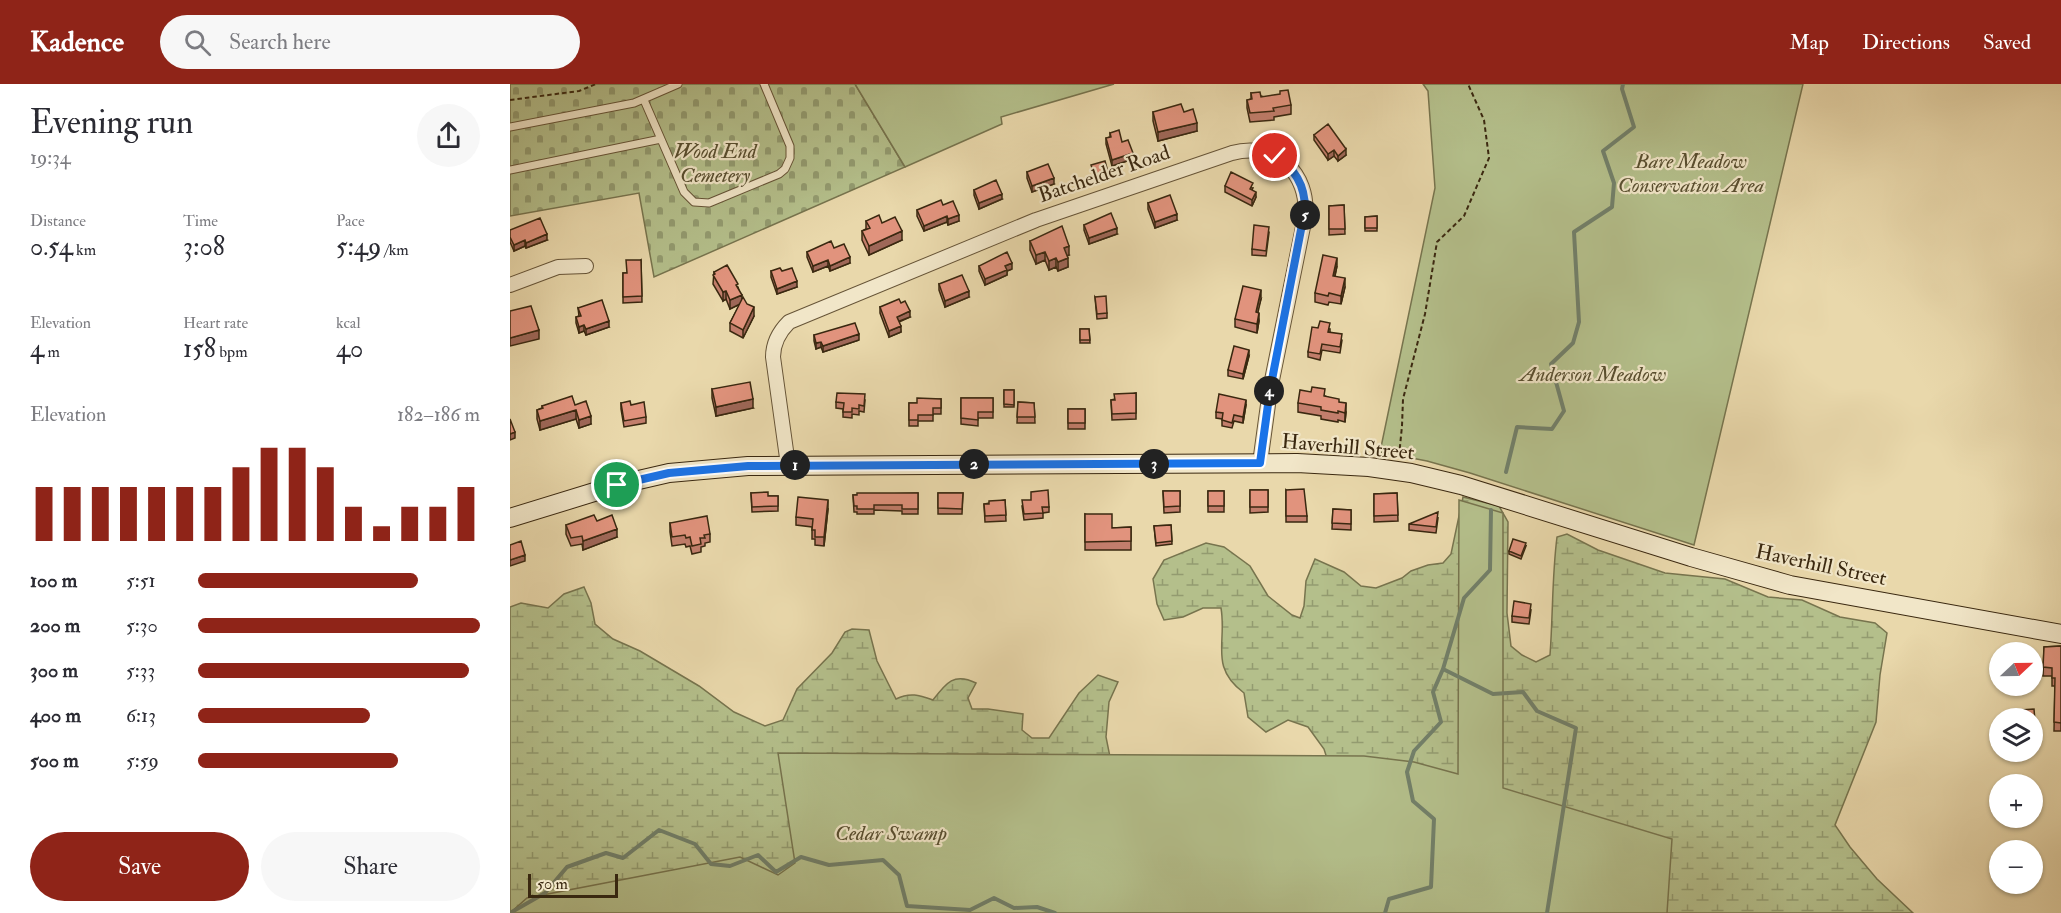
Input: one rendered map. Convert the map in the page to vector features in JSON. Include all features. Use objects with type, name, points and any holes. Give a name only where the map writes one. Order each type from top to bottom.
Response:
[{"type":"main road","name":"Haverhill Street","points":[[510,518],[617,485],[669,473],[706,469],[788,465],[1297,463],[1397,470],[1461,485],[1691,557],[1790,585],[2061,634]]},
{"type":"street","name":"Batchelder Road","points":[[788,465],[773,357],[778,335],[789,322],[1036,220],[1246,150],[1268,153],[1287,164],[1300,181],[1305,202],[1305,217],[1270,390],[1260,463]]},
{"type":"street","points":[[510,285],[558,267],[586,267]]},
{"type":"lane","points":[[510,127],[625,105],[644,100],[678,84]]},
{"type":"lane","points":[[644,100],[684,192],[688,198],[698,203],[712,202],[778,174],[787,165],[790,150],[764,84]]},
{"type":"lane","points":[[510,170],[661,139]]},
{"type":"path","points":[[510,100],[579,91],[596,84]]},
{"type":"path","points":[[1397,470],[1403,399],[1425,314],[1437,242],[1464,216],[1489,158],[1484,120],[1468,84]]},
{"type":"green space","name":"Wood End Cemetery","points":[[510,84],[855,84],[905,167],[654,277],[639,193],[510,216]]},
{"type":"green space","points":[[855,84],[1114,84],[1001,117],[1002,124],[905,167]]},
{"type":"green space","name":"Anderson Meadow","points":[[1423,84],[1803,84],[1694,545],[1470,473],[1427,461],[1380,452],[1435,188],[1428,91]]},
{"type":"green space","points":[[1463,497],[1499,506],[1508,522],[1507,613],[1511,646],[1536,662],[1550,655],[1557,537],[1567,534],[1598,550],[1665,573],[1725,579],[1768,597],[1802,600],[1840,617],[1875,623],[1887,633],[1876,722],[1835,825],[1877,879],[1913,913],[1376,913],[1324,749],[1308,727],[1288,720],[1266,732],[1248,717],[1244,693],[1226,674],[1223,664],[1221,608],[1203,608],[1183,617],[1164,620],[1157,604],[1153,579],[1164,560],[1206,543],[1224,547],[1250,566],[1268,596],[1292,615],[1300,618],[1304,606],[1306,581],[1315,559],[1344,572],[1361,586],[1376,588],[1402,578],[1411,571],[1443,563],[1451,554]]},
{"type":"green space","name":"Cedar Swamp","points":[[1459,500],[1503,513],[1503,788],[1672,839],[1667,913],[510,913],[527,898],[740,857],[778,875],[795,863],[778,753],[1364,756],[1414,762],[1458,774]]},
{"type":"green space","name":"Cedar Swamp","points":[[584,587],[591,603],[595,624],[613,639],[640,651],[699,686],[734,712],[765,726],[783,720],[797,689],[832,653],[845,632],[852,629],[869,630],[877,661],[896,699],[914,695],[933,700],[951,681],[968,680],[976,683],[968,698],[972,709],[1023,714],[1022,730],[1032,738],[1049,738],[1079,693],[1098,675],[1118,682],[1109,702],[1106,737],[1126,837],[510,913],[510,607],[521,603],[548,608],[564,594]]},
{"type":"building","points":[[1288,90],[1291,105],[1273,108],[1274,111],[1250,113],[1247,100],[1252,99],[1251,93],[1260,92],[1261,97],[1280,94],[1280,91]]},
{"type":"building","points":[[1181,104],[1184,112],[1193,109],[1197,123],[1158,132],[1153,112]]},
{"type":"building","points":[[1328,124],[1346,149],[1338,156],[1334,150],[1328,154],[1314,135]]},
{"type":"building","points":[[1119,130],[1122,142],[1128,140],[1133,153],[1112,160],[1106,138],[1111,137],[1110,133]]},
{"type":"building","points":[[1105,161],[1108,172],[1095,176],[1091,165]]},
{"type":"building","points":[[1048,164],[1054,178],[1032,186],[1027,172]]},
{"type":"building","points":[[1231,172],[1253,183],[1250,189],[1256,192],[1252,200],[1225,186]]},
{"type":"building","points":[[996,180],[1002,194],[979,203],[974,190]]},
{"type":"building","points":[[1170,195],[1177,214],[1155,222],[1148,203]]},
{"type":"building","points":[[941,200],[943,205],[953,201],[959,215],[948,219],[947,216],[924,226],[917,210]]},
{"type":"building","points":[[1344,205],[1345,229],[1329,229],[1329,206]]},
{"type":"building","points":[[1111,213],[1117,228],[1089,238],[1084,225]]},
{"type":"building","points":[[879,215],[882,223],[895,217],[902,231],[869,246],[862,231],[870,228],[866,221]]},
{"type":"building","points":[[1377,216],[1377,228],[1365,228],[1365,217]]},
{"type":"building","points":[[540,218],[547,234],[526,243],[525,240],[514,245],[510,237],[510,230]]},
{"type":"building","points":[[1254,225],[1269,227],[1266,251],[1252,249]]},
{"type":"building","points":[[1062,226],[1069,246],[1064,248],[1068,258],[1058,262],[1056,258],[1049,261],[1045,252],[1036,255],[1030,241]]},
{"type":"building","points":[[831,241],[834,248],[844,244],[850,257],[830,266],[828,260],[813,266],[807,252]]},
{"type":"building","points":[[1007,252],[1012,263],[1005,266],[1007,270],[985,279],[979,266]]},
{"type":"building","points":[[1323,255],[1337,258],[1333,276],[1345,278],[1341,296],[1315,293]]},
{"type":"building","points":[[626,260],[641,260],[642,296],[623,297],[623,273],[627,273]]},
{"type":"building","points":[[727,265],[742,295],[730,300],[713,275],[714,272]]},
{"type":"building","points":[[780,268],[782,271],[792,268],[797,281],[777,289],[771,271]]},
{"type":"building","points":[[962,275],[969,291],[945,301],[939,284]]},
{"type":"building","points":[[1243,286],[1261,290],[1256,312],[1259,313],[1257,324],[1235,319]]},
{"type":"building","points":[[1106,296],[1107,313],[1097,314],[1095,297]]},
{"type":"building","points":[[743,297],[747,304],[754,307],[743,330],[730,323]]},
{"type":"building","points":[[899,299],[901,303],[905,301],[910,311],[897,317],[901,326],[889,331],[880,307]]},
{"type":"building","points":[[602,300],[609,321],[586,329],[584,325],[579,327],[576,317],[581,316],[578,308]]},
{"type":"building","points":[[531,306],[539,330],[510,338],[510,311]]},
{"type":"building","points":[[1320,321],[1330,323],[1328,332],[1342,334],[1340,347],[1322,344],[1320,354],[1308,352],[1312,327],[1318,328]]},
{"type":"building","points":[[855,323],[859,334],[823,346],[821,342],[816,343],[814,335]]},
{"type":"building","points":[[1080,329],[1089,329],[1090,340],[1080,340]]},
{"type":"building","points":[[1234,346],[1249,350],[1243,374],[1228,370]]},
{"type":"building","points":[[750,382],[753,399],[716,407],[712,389]]},
{"type":"building","points":[[1312,387],[1325,389],[1324,396],[1346,403],[1345,413],[1321,410],[1321,407],[1298,403],[1300,390],[1311,392]]},
{"type":"building","points":[[1004,390],[1014,390],[1014,405],[1004,404]]},
{"type":"building","points":[[837,393],[865,394],[864,406],[859,405],[859,409],[852,408],[852,412],[843,412],[844,403],[836,402]]},
{"type":"building","points":[[1136,393],[1136,413],[1112,414],[1111,400],[1115,400],[1114,394]]},
{"type":"building","points":[[1219,394],[1246,400],[1243,417],[1234,415],[1232,423],[1222,420],[1223,413],[1216,412]]},
{"type":"building","points":[[572,396],[575,405],[586,401],[591,416],[579,420],[576,410],[540,421],[537,410],[543,408],[542,406]]},
{"type":"building","points":[[917,398],[941,399],[941,408],[933,408],[933,415],[918,415],[918,420],[909,420],[909,403],[917,403]]},
{"type":"building","points":[[961,398],[993,398],[993,412],[978,412],[978,420],[961,418]]},
{"type":"building","points":[[630,401],[631,405],[644,402],[646,417],[624,421],[621,403]]},
{"type":"building","points":[[1018,402],[1034,403],[1035,417],[1017,417]]},
{"type":"building","points":[[1068,409],[1085,409],[1085,423],[1068,423]]},
{"type":"building","points":[[510,419],[515,432],[510,434]]},
{"type":"building","points":[[1304,489],[1307,516],[1286,516],[1286,490]]},
{"type":"building","points":[[1048,490],[1049,507],[1042,507],[1043,513],[1024,514],[1022,500],[1031,500],[1031,492]]},
{"type":"building","points":[[1250,490],[1268,490],[1268,507],[1250,507]]},
{"type":"building","points":[[1163,491],[1180,491],[1180,506],[1164,507]]},
{"type":"building","points":[[1208,491],[1224,491],[1224,506],[1208,506]]},
{"type":"building","points":[[768,492],[768,496],[778,496],[778,506],[752,507],[751,493]]},
{"type":"building","points":[[857,493],[918,493],[918,509],[902,509],[902,505],[874,505],[874,509],[857,509],[857,506],[854,506],[853,495]]},
{"type":"building","points":[[938,493],[963,493],[962,509],[938,508]]},
{"type":"building","points":[[1397,493],[1398,515],[1374,516],[1374,494]]},
{"type":"building","points":[[798,497],[828,500],[824,537],[815,537],[815,530],[812,530],[813,519],[796,517]]},
{"type":"building","points":[[1005,500],[1006,515],[985,516],[984,504],[989,504],[989,501]]},
{"type":"building","points":[[1333,509],[1351,510],[1351,524],[1332,523]]},
{"type":"building","points":[[1438,512],[1436,527],[1409,524]]},
{"type":"building","points":[[1085,514],[1112,514],[1112,528],[1131,527],[1131,541],[1085,542]]},
{"type":"building","points":[[594,515],[597,521],[612,515],[617,529],[583,541],[582,536],[571,538],[566,525]]},
{"type":"building","points":[[707,516],[710,534],[704,535],[705,538],[700,538],[701,544],[692,546],[690,537],[686,538],[685,535],[672,537],[670,523]]},
{"type":"building","points":[[1171,525],[1172,541],[1156,543],[1154,526]]},
{"type":"building","points":[[1513,539],[1526,543],[1521,556],[1509,551]]},
{"type":"building","points":[[521,541],[525,555],[510,560],[510,545]]},
{"type":"building","points":[[1514,601],[1531,604],[1529,618],[1512,616]]},
{"type":"building","points":[[2061,646],[2061,723],[2054,722],[2055,678],[2052,678],[2052,668],[2043,667],[2044,647]]},
{"type":"waterway","points":[[1506,472],[1517,427],[1552,429],[1564,411],[1551,364],[1573,343],[1579,322],[1574,232],[1612,207],[1614,183],[1603,151],[1634,127],[1622,89],[1623,84]]},
{"type":"waterway","points":[[1385,913],[1389,899],[1431,887],[1434,819],[1413,801],[1407,772],[1414,751],[1441,722],[1433,692],[1443,669],[1464,598],[1490,570],[1491,510]]},
{"type":"waterway","points":[[1443,669],[1493,694],[1523,692],[1537,711],[1576,728],[1547,913]]},
{"type":"waterway","points":[[510,913],[545,893],[567,867],[606,853],[623,858],[659,830],[695,844],[711,864],[730,866],[758,855],[776,872],[801,857],[829,865],[883,860],[899,875],[907,906],[970,910],[994,898],[1014,908],[1037,907],[1055,913]]},
{"type":"route","points":[[617,485],[669,473],[748,466],[1260,463],[1270,390],[1305,217],[1303,188],[1292,169],[1275,156]]},
{"type":"park label","name":"Bare Meadow Conservation Area","points":[[1691,173]]}]
